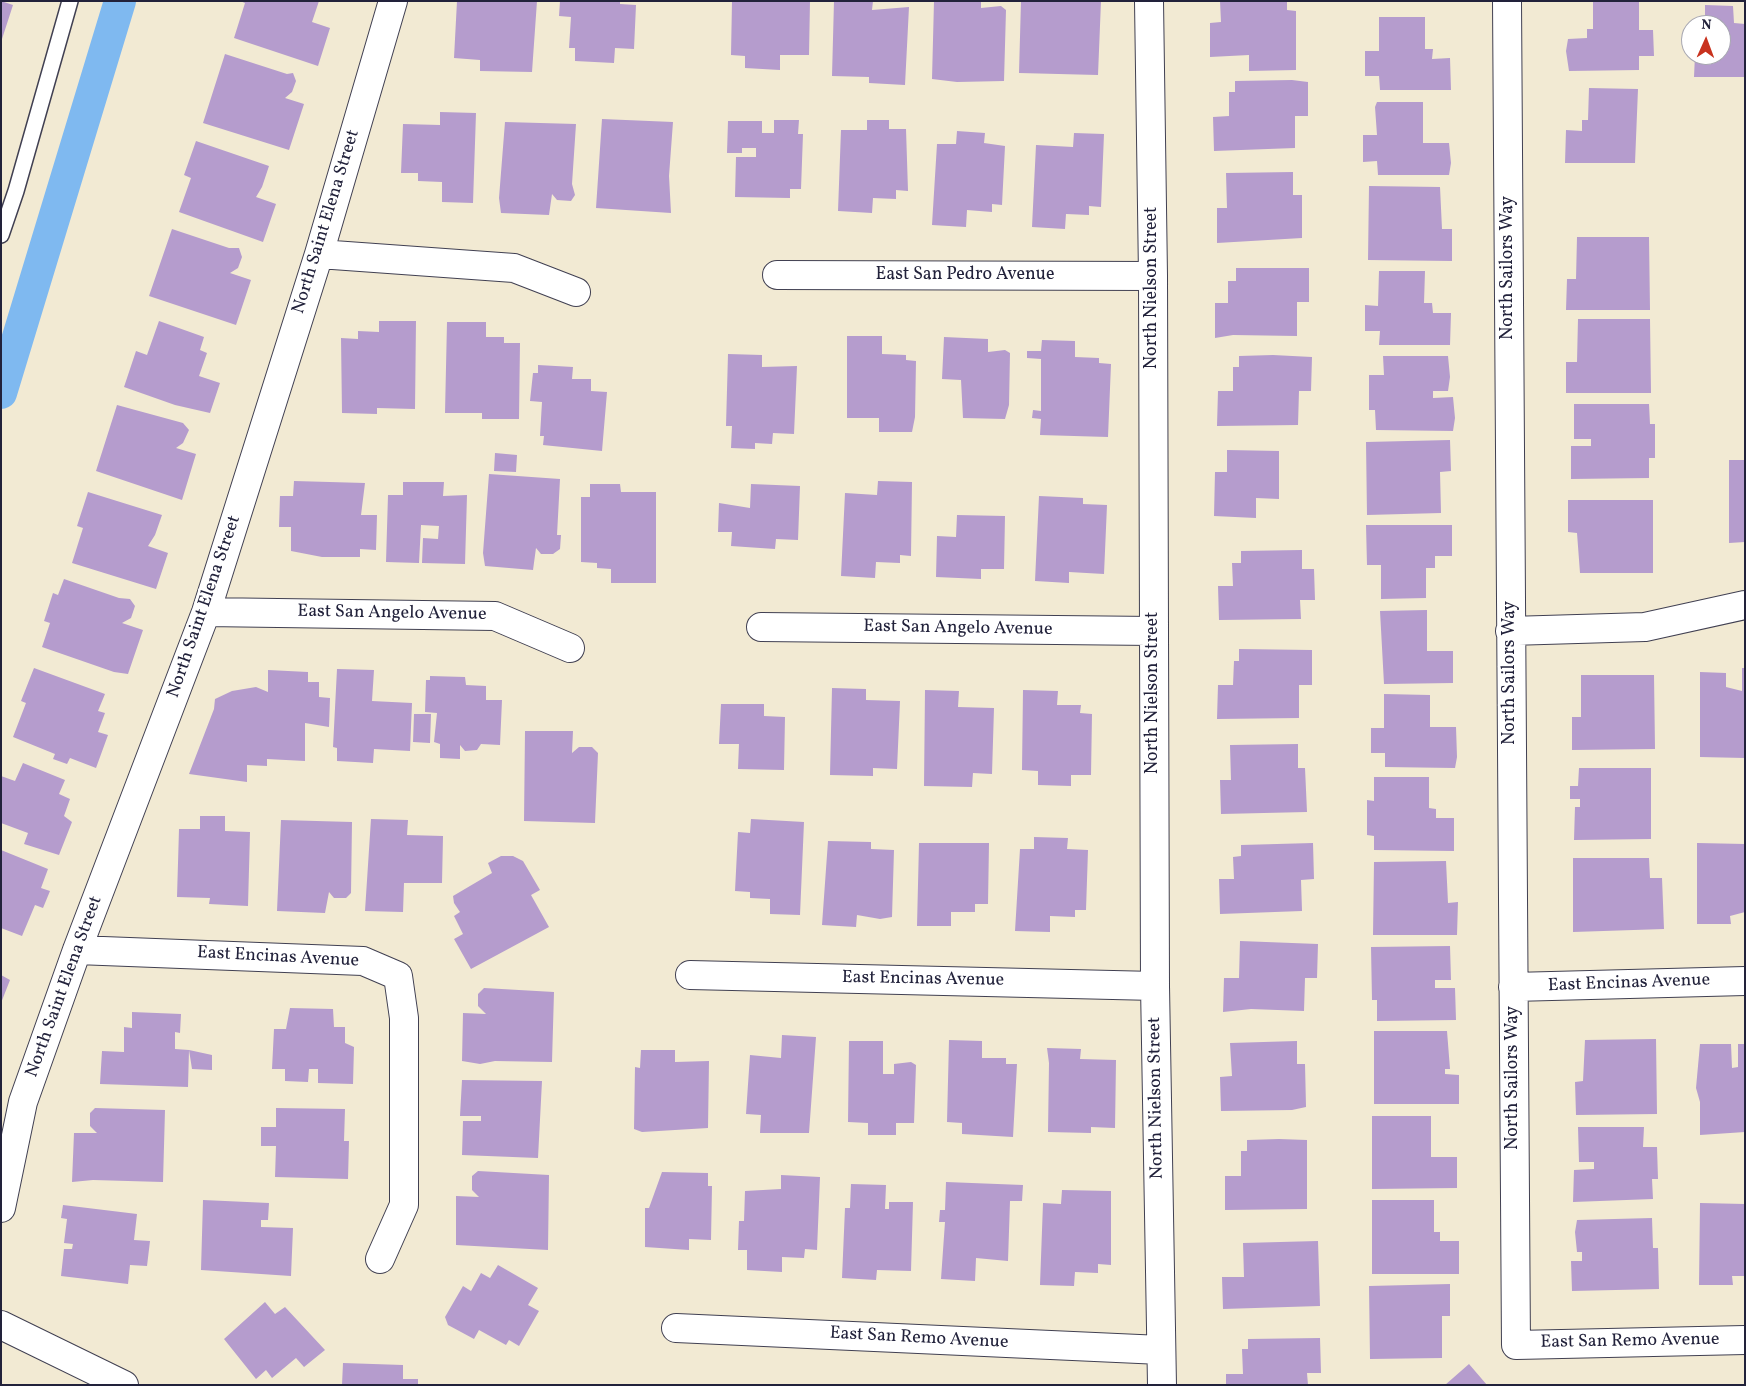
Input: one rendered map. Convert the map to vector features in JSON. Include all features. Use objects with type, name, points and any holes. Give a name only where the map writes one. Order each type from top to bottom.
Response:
[{"type":"street","name":"North Saint Elena Street","points":[[1,1208],[23,1102],[77,950],[206,612],[318,254],[392,1]]},
{"type":"street","name":"North Nielson Street","points":[[1149,1],[1153,276],[1156,986],[1162,1385]]},
{"type":"street","name":"North Sailors Way","points":[[1507,1],[1516,1345]]},
{"type":"street","points":[[318,254],[514,268],[576,292]]},
{"type":"street","name":"East San Pedro Avenue","points":[[777,275],[1153,276]]},
{"type":"street","points":[[1510,631],[1645,627],[1745,605]]},
{"type":"street","name":"East San Angelo Avenue","points":[[206,612],[495,616],[570,648]]},
{"type":"street","name":"East San Angelo Avenue","points":[[761,627],[1154,631]]},
{"type":"street","name":"East Encinas Avenue","points":[[77,950],[363,960],[398,976],[404,1018],[404,1205],[380,1259]]},
{"type":"street","name":"East Encinas Avenue","points":[[690,974],[1156,986]]},
{"type":"street","name":"East Encinas Avenue","points":[[1513,987],[1745,981]]},
{"type":"street","points":[[1,1325],[124,1385]]},
{"type":"street","name":"East San Remo Avenue","points":[[676,1328],[1161,1350]]},
{"type":"street","name":"East San Remo Avenue","points":[[1516,1345],[1745,1340]]},
{"type":"lane","points":[[1,235],[70,1]]},
{"type":"building","points":[[1,1],[13,5],[2,39],[1,39]]},
{"type":"building","points":[[240,1],[319,1],[312,22],[330,28],[318,66],[234,38],[245,3]]},
{"type":"building","points":[[457,1],[537,1],[532,72],[480,71],[480,60],[454,58]]},
{"type":"building","points":[[560,1],[620,1],[620,4],[636,5],[634,49],[615,48],[614,63],[575,61],[575,48],[569,48],[571,17],[559,16]]},
{"type":"building","points":[[732,1],[810,1],[809,55],[780,55],[780,70],[745,68],[745,56],[731,55]]},
{"type":"building","points":[[834,1],[873,1],[872,10],[909,7],[905,85],[869,83],[869,77],[832,76]]},
{"type":"building","points":[[934,1],[981,1],[981,8],[1001,6],[1006,10],[1004,81],[957,82],[932,79]]},
{"type":"building","points":[[1021,1],[1101,1],[1098,75],[1019,73]]},
{"type":"building","points":[[1220,1],[1287,1],[1287,10],[1296,11],[1296,70],[1249,71],[1249,55],[1210,57],[1210,23],[1221,22]]},
{"type":"building","points":[[1593,1],[1639,1],[1639,30],[1653,30],[1654,56],[1639,56],[1639,70],[1569,71],[1566,51],[1568,39],[1587,38],[1587,29],[1593,29]]},
{"type":"building","points":[[1705,5],[1733,6],[1734,23],[1745,24],[1745,77],[1694,77],[1695,65],[1731,65],[1731,15],[1705,15]]},
{"type":"building","points":[[1379,17],[1425,17],[1425,49],[1433,49],[1432,59],[1450,58],[1451,90],[1380,90],[1379,76],[1365,76],[1365,51],[1379,51]]},
{"type":"building","points":[[225,54],[287,74],[293,73],[296,81],[292,92],[285,98],[304,104],[289,150],[203,123]]},
{"type":"building","points":[[1292,80],[1308,82],[1308,116],[1295,116],[1295,148],[1214,151],[1213,117],[1229,116],[1229,92],[1235,92],[1235,81]]},
{"type":"building","points":[[1589,88],[1638,89],[1635,163],[1565,163],[1566,130],[1582,131],[1582,120],[1588,120]]},
{"type":"building","points":[[1377,102],[1423,102],[1423,143],[1449,143],[1451,163],[1449,175],[1378,175],[1377,161],[1363,162],[1363,135],[1377,135],[1375,107]]},
{"type":"building","points":[[440,112],[476,113],[473,203],[442,202],[442,182],[418,181],[418,173],[401,173],[403,124],[440,125]]},
{"type":"building","points":[[602,119],[673,122],[669,176],[671,213],[596,208]]},
{"type":"building","points":[[774,120],[799,120],[798,134],[803,134],[801,189],[790,189],[790,198],[735,197],[736,157],[756,157],[756,148],[742,148],[742,153],[727,153],[728,121],[762,121],[762,133],[774,133]]},
{"type":"building","points":[[867,120],[889,120],[889,129],[906,129],[908,191],[896,190],[896,199],[873,198],[872,213],[838,211],[841,130],[867,130]]},
{"type":"building","points":[[505,122],[576,124],[572,184],[575,195],[571,201],[557,200],[552,194],[549,215],[501,213],[499,198]]},
{"type":"building","points":[[957,131],[985,133],[984,143],[1005,146],[1002,205],[992,204],[992,212],[967,210],[966,227],[932,225],[937,144],[956,144]]},
{"type":"building","points":[[1074,133],[1104,134],[1101,207],[1089,206],[1089,215],[1066,214],[1065,229],[1032,227],[1036,145],[1073,147]]},
{"type":"building","points":[[196,141],[269,166],[262,187],[256,197],[276,204],[263,242],[179,212],[191,178],[184,175]]},
{"type":"building","points":[[1293,172],[1293,195],[1302,195],[1302,238],[1217,243],[1217,208],[1227,208],[1226,173]]},
{"type":"building","points":[[1369,186],[1440,187],[1442,229],[1452,229],[1452,261],[1368,260]]},
{"type":"building","points":[[172,229],[229,248],[239,248],[242,257],[238,268],[230,273],[251,280],[236,325],[149,296]]},
{"type":"building","points":[[1577,237],[1649,237],[1650,310],[1566,310],[1567,279],[1576,279]]},
{"type":"building","points":[[1236,268],[1309,268],[1309,302],[1297,302],[1297,336],[1233,335],[1215,338],[1215,303],[1228,303],[1228,281],[1236,281]]},
{"type":"building","points":[[1379,271],[1425,271],[1424,303],[1432,303],[1433,313],[1451,313],[1450,345],[1379,345],[1380,331],[1365,331],[1365,305],[1378,306]]},
{"type":"building","points":[[1578,319],[1650,319],[1651,393],[1566,393],[1566,362],[1577,362]]},
{"type":"building","points":[[159,321],[204,337],[200,350],[207,353],[199,376],[220,383],[210,413],[175,405],[124,387],[136,351],[147,355]]},
{"type":"building","points":[[379,321],[416,321],[415,409],[377,408],[377,414],[342,413],[341,338],[358,339],[358,331],[379,332]]},
{"type":"building","points":[[447,322],[486,322],[486,337],[504,337],[504,343],[520,343],[519,419],[482,419],[482,413],[445,413]]},
{"type":"building","points":[[847,336],[882,336],[882,354],[906,355],[906,360],[916,361],[915,417],[912,432],[879,432],[879,418],[847,418]]},
{"type":"building","points":[[944,337],[988,339],[988,352],[1005,350],[1010,353],[1009,405],[1005,419],[963,418],[961,380],[942,379]]},
{"type":"building","points":[[1042,340],[1075,341],[1075,357],[1099,358],[1099,363],[1111,364],[1108,437],[1040,435],[1041,419],[1032,418],[1033,410],[1041,411],[1041,359],[1027,358],[1027,351],[1041,351]]},
{"type":"building","points":[[728,354],[762,355],[762,367],[797,366],[794,434],[773,433],[772,444],[755,443],[755,449],[731,448],[732,426],[726,426]]},
{"type":"building","points":[[1239,356],[1312,357],[1311,391],[1299,391],[1298,425],[1217,426],[1218,391],[1233,391],[1233,367],[1239,367]]},
{"type":"building","points":[[1383,356],[1448,356],[1450,377],[1448,391],[1433,391],[1433,398],[1453,397],[1455,418],[1453,431],[1376,430],[1375,410],[1369,410],[1369,375],[1384,375]]},
{"type":"building","points":[[538,365],[573,367],[572,379],[591,379],[591,391],[607,392],[602,451],[543,445],[544,436],[540,436],[542,402],[530,401],[533,373],[538,373]]},
{"type":"building","points":[[1574,404],[1649,404],[1650,424],[1655,424],[1655,458],[1649,458],[1649,478],[1571,479],[1571,446],[1591,446],[1591,439],[1574,439]]},
{"type":"building","points":[[117,405],[183,423],[189,430],[183,443],[176,448],[196,454],[182,500],[96,471]]},
{"type":"building","points":[[1450,440],[1451,471],[1440,472],[1441,513],[1367,515],[1366,442]]},
{"type":"building","points":[[1227,450],[1279,451],[1279,499],[1256,498],[1256,518],[1214,516],[1215,472],[1227,472]]},
{"type":"building","points":[[495,453],[517,455],[516,472],[494,471]]},
{"type":"building","points":[[1729,460],[1745,460],[1745,542],[1729,543]]},
{"type":"building","points":[[489,474],[560,479],[557,535],[561,535],[560,549],[553,554],[541,554],[536,548],[533,570],[485,566],[483,553]]},
{"type":"building","points":[[294,481],[365,483],[361,515],[377,515],[376,550],[360,549],[360,557],[322,557],[291,551],[291,527],[279,527],[280,496],[293,496]]},
{"type":"building","points":[[878,481],[912,482],[911,556],[900,555],[900,563],[876,562],[875,578],[841,576],[845,493],[877,495]]},
{"type":"building","points":[[403,482],[444,482],[443,496],[467,495],[465,564],[422,563],[423,538],[438,539],[439,526],[421,525],[419,563],[386,562],[388,495],[403,495]]},
{"type":"building","points":[[590,484],[620,484],[621,492],[656,492],[656,583],[611,583],[611,569],[597,568],[597,563],[581,562],[581,497],[590,497]]},
{"type":"building","points":[[751,484],[800,486],[798,540],[776,539],[775,549],[731,546],[732,532],[718,532],[719,503],[750,508]]},
{"type":"building","points":[[88,492],[162,515],[155,535],[148,546],[168,553],[156,589],[72,563],[83,528],[77,526]]},
{"type":"building","points":[[1039,496],[1083,498],[1083,504],[1107,505],[1104,574],[1069,572],[1069,583],[1035,581]]},
{"type":"building","points":[[1568,500],[1653,500],[1653,573],[1580,573],[1577,533],[1568,532]]},
{"type":"building","points":[[957,515],[1005,516],[1004,569],[981,569],[981,579],[936,577],[937,536],[956,537]]},
{"type":"building","points":[[1366,525],[1452,525],[1452,556],[1435,556],[1435,568],[1426,568],[1426,598],[1381,599],[1381,565],[1367,565]]},
{"type":"building","points":[[1302,550],[1302,569],[1314,569],[1315,600],[1300,600],[1301,619],[1219,620],[1218,586],[1233,586],[1232,563],[1241,563],[1241,551]]},
{"type":"building","points":[[64,579],[119,598],[130,599],[135,606],[131,618],[122,623],[143,630],[128,674],[114,672],[42,647],[50,623],[44,621],[53,593],[58,595]]},
{"type":"building","points":[[1427,610],[1427,651],[1453,651],[1453,683],[1384,684],[1380,611]]},
{"type":"building","points":[[1239,649],[1312,650],[1312,685],[1299,685],[1299,718],[1217,719],[1218,685],[1233,685],[1234,661],[1239,661]]},
{"type":"building","points":[[34,668],[105,694],[98,711],[105,713],[98,732],[108,735],[96,768],[70,758],[67,764],[53,759],[55,754],[13,737],[26,703],[21,701]]},
{"type":"building","points":[[1742,668],[1745,668],[1745,758],[1700,757],[1700,672],[1726,673],[1726,687],[1742,691]]},
{"type":"building","points":[[337,669],[374,670],[372,701],[412,703],[410,751],[374,749],[373,763],[337,761],[337,748],[333,747]]},
{"type":"building","points":[[268,670],[308,672],[308,682],[319,682],[319,697],[330,698],[329,727],[305,723],[305,761],[267,759],[267,766],[247,765],[247,782],[189,774],[214,709],[215,699],[232,691],[256,687],[268,692]]},
{"type":"building","points":[[1581,675],[1654,675],[1655,749],[1572,750],[1572,717],[1581,717]]},
{"type":"building","points":[[430,676],[465,677],[466,685],[486,686],[486,700],[502,700],[500,745],[481,744],[477,750],[465,751],[460,745],[460,759],[440,758],[440,744],[434,742],[437,713],[425,712],[426,680],[430,680]]},
{"type":"building","points":[[832,688],[866,689],[866,700],[900,701],[897,769],[873,768],[873,776],[830,775]]},
{"type":"building","points":[[925,690],[959,691],[958,707],[994,708],[992,774],[973,773],[972,787],[924,786]]},
{"type":"building","points":[[1023,690],[1058,691],[1057,705],[1081,705],[1080,713],[1092,714],[1091,775],[1071,775],[1071,786],[1038,785],[1038,771],[1022,770]]},
{"type":"building","points":[[1384,694],[1430,695],[1430,727],[1456,727],[1457,757],[1455,768],[1385,767],[1385,753],[1371,753],[1371,728],[1384,728]]},
{"type":"building","points":[[721,704],[764,704],[764,716],[785,717],[784,770],[738,769],[739,744],[719,744]]},
{"type":"building","points":[[414,714],[431,714],[430,743],[413,742]]},
{"type":"building","points":[[525,731],[573,731],[572,753],[579,747],[592,747],[598,753],[595,823],[524,821]]},
{"type":"building","points":[[1298,744],[1298,768],[1305,768],[1307,812],[1221,814],[1220,780],[1231,780],[1230,745]]},
{"type":"building","points":[[23,763],[65,780],[59,794],[70,799],[64,816],[72,822],[59,855],[24,844],[28,833],[1,823],[1,776],[15,781]]},
{"type":"building","points":[[1579,768],[1651,768],[1651,839],[1574,840],[1575,807],[1580,807],[1580,799],[1570,799],[1570,786],[1578,786]]},
{"type":"building","points":[[1374,777],[1429,777],[1429,808],[1436,809],[1436,818],[1454,818],[1454,851],[1374,850],[1374,836],[1367,835],[1367,800],[1374,801]]},
{"type":"building","points":[[200,816],[225,816],[225,831],[250,832],[248,906],[209,904],[210,898],[177,897],[179,829],[200,829]]},
{"type":"building","points":[[371,819],[408,820],[407,835],[443,836],[442,883],[404,883],[403,912],[365,911]]},
{"type":"building","points":[[751,819],[804,822],[800,915],[770,914],[770,899],[750,898],[750,892],[735,891],[738,832],[750,833]]},
{"type":"building","points":[[281,820],[352,822],[351,893],[346,898],[334,898],[329,892],[325,913],[277,911]]},
{"type":"building","points":[[1034,837],[1068,838],[1067,849],[1088,850],[1086,910],[1075,910],[1075,917],[1050,916],[1050,932],[1015,931],[1020,849],[1034,849]]},
{"type":"building","points":[[828,841],[871,842],[871,849],[894,850],[892,917],[880,919],[857,915],[856,927],[822,925]]},
{"type":"building","points":[[919,843],[989,843],[988,904],[975,904],[975,912],[951,912],[951,926],[917,926]]},
{"type":"building","points":[[1313,843],[1314,879],[1301,880],[1302,911],[1220,914],[1219,879],[1234,879],[1233,857],[1241,856],[1241,845]]},
{"type":"building","points":[[1697,843],[1745,844],[1745,912],[1730,916],[1731,924],[1697,924]]},
{"type":"building","points":[[1,850],[48,869],[41,888],[50,891],[43,908],[35,905],[22,936],[1,928]]},
{"type":"building","points":[[501,856],[513,856],[523,861],[540,890],[531,895],[549,927],[471,969],[454,939],[463,934],[454,916],[460,912],[454,903],[453,896],[492,873],[488,863]]},
{"type":"building","points":[[1573,858],[1649,858],[1650,878],[1662,878],[1664,929],[1573,932]]},
{"type":"building","points":[[1446,861],[1448,903],[1458,902],[1457,935],[1373,935],[1374,862]]},
{"type":"building","points":[[1240,941],[1318,944],[1317,978],[1305,978],[1304,1011],[1251,1009],[1223,1012],[1224,978],[1239,978]]},
{"type":"building","points":[[1450,946],[1451,980],[1435,980],[1435,988],[1455,988],[1456,1020],[1377,1021],[1377,1000],[1372,1000],[1371,947]]},
{"type":"building","points":[[1,975],[10,980],[1,1003]]},
{"type":"building","points":[[484,988],[554,992],[552,1062],[495,1061],[480,1064],[462,1061],[463,1013],[486,1014],[478,1006],[478,994]]},
{"type":"building","points":[[290,1008],[333,1009],[334,1027],[345,1027],[345,1043],[354,1047],[353,1084],[318,1083],[318,1069],[309,1069],[308,1082],[285,1081],[285,1069],[272,1069],[274,1029],[286,1029]]},
{"type":"building","points":[[132,1012],[181,1014],[180,1033],[175,1032],[175,1049],[189,1050],[188,1087],[100,1084],[102,1051],[124,1052],[124,1027],[132,1028]]},
{"type":"building","points":[[1374,1031],[1447,1031],[1450,1069],[1445,1069],[1445,1074],[1459,1075],[1459,1104],[1374,1104]]},
{"type":"building","points":[[782,1035],[816,1037],[809,1133],[760,1133],[761,1115],[746,1114],[750,1055],[781,1058]]},
{"type":"building","points":[[1656,1039],[1657,1114],[1576,1115],[1575,1082],[1583,1081],[1585,1040]]},
{"type":"building","points":[[949,1040],[982,1041],[982,1058],[1006,1058],[1006,1064],[1017,1064],[1013,1137],[962,1134],[962,1123],[947,1122]]},
{"type":"building","points":[[849,1041],[883,1041],[883,1074],[894,1074],[894,1064],[911,1062],[916,1065],[914,1123],[896,1123],[896,1135],[868,1135],[868,1123],[848,1122]]},
{"type":"building","points":[[1297,1041],[1297,1064],[1305,1064],[1306,1107],[1292,1110],[1221,1111],[1220,1077],[1232,1076],[1230,1043]]},
{"type":"building","points":[[1700,1044],[1731,1044],[1732,1068],[1738,1067],[1738,1044],[1745,1044],[1745,1132],[1700,1135],[1700,1102],[1696,1088]]},
{"type":"building","points":[[1047,1048],[1081,1049],[1080,1059],[1116,1060],[1115,1128],[1091,1127],[1091,1133],[1048,1132],[1049,1063]]},
{"type":"building","points":[[189,1050],[212,1055],[212,1070],[192,1069]]},
{"type":"building","points":[[641,1050],[675,1050],[675,1062],[709,1061],[708,1128],[642,1132],[634,1129],[635,1067],[640,1068]]},
{"type":"building","points":[[462,1080],[542,1081],[538,1158],[462,1155],[463,1121],[481,1121],[481,1116],[460,1116]]},
{"type":"building","points":[[95,1108],[165,1110],[163,1182],[93,1180],[72,1182],[74,1133],[97,1133],[90,1126],[90,1113]]},
{"type":"building","points":[[276,1108],[345,1109],[344,1141],[349,1141],[348,1179],[275,1177],[276,1146],[261,1146],[261,1127],[276,1127]]},
{"type":"building","points":[[1372,1116],[1431,1116],[1431,1157],[1457,1157],[1457,1188],[1372,1189]]},
{"type":"building","points":[[1578,1127],[1644,1127],[1643,1147],[1657,1147],[1658,1179],[1652,1179],[1653,1199],[1573,1202],[1574,1170],[1594,1169],[1594,1162],[1579,1162]]},
{"type":"building","points":[[1247,1140],[1307,1140],[1307,1209],[1225,1210],[1225,1176],[1241,1176],[1241,1151],[1247,1151]]},
{"type":"building","points":[[478,1171],[549,1175],[548,1250],[456,1245],[456,1196],[479,1197],[472,1190],[472,1176]]},
{"type":"building","points":[[662,1172],[708,1173],[708,1186],[712,1186],[711,1240],[689,1239],[689,1250],[645,1247],[645,1208],[649,1208]]},
{"type":"building","points":[[781,1175],[820,1177],[817,1250],[805,1249],[804,1258],[782,1257],[782,1272],[747,1270],[747,1250],[738,1250],[739,1221],[744,1221],[745,1191],[781,1189]]},
{"type":"building","points":[[946,1182],[1023,1185],[1022,1201],[1010,1201],[1008,1261],[976,1258],[975,1281],[941,1279],[945,1222],[939,1222],[940,1210],[945,1210]]},
{"type":"building","points":[[851,1184],[886,1185],[885,1209],[889,1209],[889,1202],[913,1202],[911,1271],[877,1270],[876,1280],[842,1278],[845,1208],[850,1208]]},
{"type":"building","points":[[1062,1190],[1111,1191],[1111,1265],[1098,1264],[1098,1273],[1075,1272],[1074,1286],[1040,1285],[1043,1203],[1061,1204]]},
{"type":"building","points":[[203,1200],[269,1203],[268,1220],[261,1220],[261,1227],[293,1228],[291,1276],[201,1270]]},
{"type":"building","points":[[1372,1200],[1434,1200],[1434,1232],[1440,1232],[1440,1241],[1459,1241],[1459,1274],[1372,1274]]},
{"type":"building","points":[[1700,1203],[1745,1204],[1745,1276],[1732,1276],[1733,1285],[1699,1285]]},
{"type":"building","points":[[63,1205],[137,1214],[134,1240],[150,1241],[147,1266],[130,1265],[128,1284],[61,1276],[64,1249],[72,1249],[73,1244],[64,1243],[67,1219],[61,1218]]},
{"type":"building","points":[[1652,1218],[1653,1248],[1658,1248],[1659,1289],[1572,1291],[1571,1261],[1582,1261],[1582,1252],[1577,1252],[1575,1232],[1577,1220]]},
{"type":"building","points":[[1318,1241],[1320,1306],[1223,1309],[1222,1277],[1244,1277],[1243,1243]]},
{"type":"building","points":[[498,1265],[538,1288],[528,1305],[539,1311],[519,1346],[509,1340],[506,1345],[479,1330],[474,1339],[448,1325],[445,1317],[463,1286],[471,1291],[481,1273],[490,1278]]},
{"type":"building","points":[[1450,1284],[1450,1316],[1442,1316],[1442,1358],[1370,1359],[1369,1286]]},
{"type":"building","points":[[265,1302],[275,1314],[285,1307],[325,1350],[304,1367],[296,1358],[272,1378],[266,1370],[256,1379],[224,1339]]},
{"type":"building","points":[[1320,1338],[1321,1373],[1307,1373],[1308,1385],[1226,1385],[1226,1374],[1243,1374],[1242,1349],[1248,1349],[1248,1339]]},
{"type":"building","points":[[343,1363],[403,1365],[403,1379],[418,1379],[418,1385],[342,1385]]},
{"type":"building","points":[[1469,1364],[1487,1385],[1445,1385]]},
{"type":"waterway","points":[[1,393],[120,1]]}]
